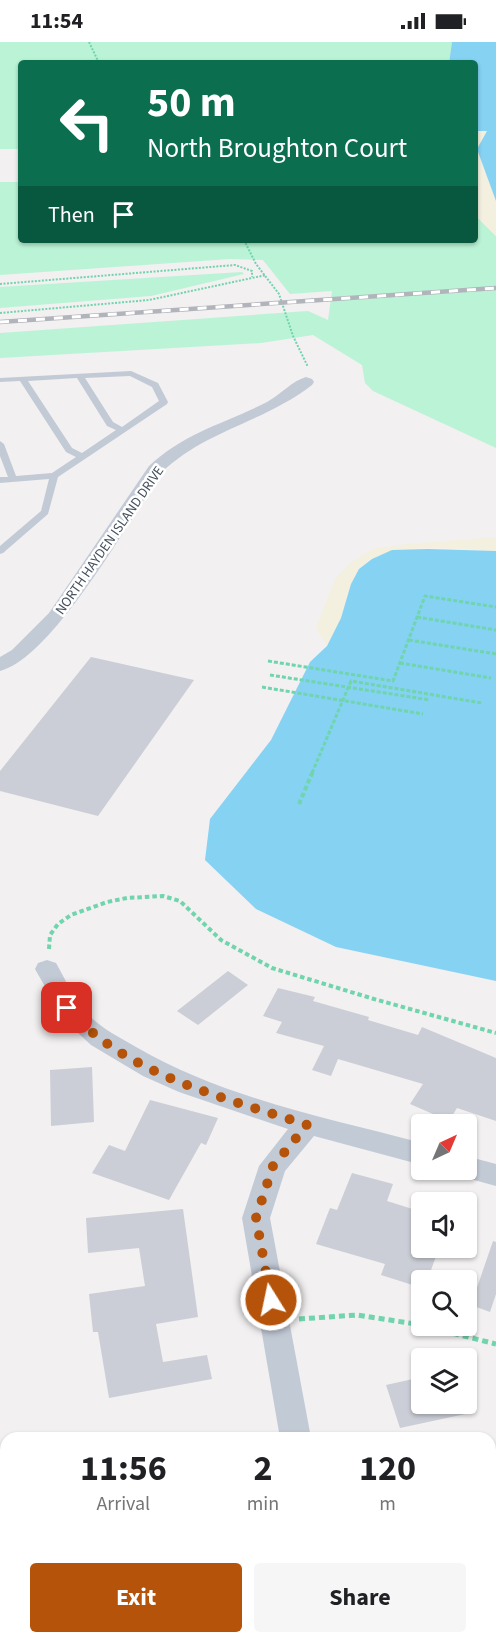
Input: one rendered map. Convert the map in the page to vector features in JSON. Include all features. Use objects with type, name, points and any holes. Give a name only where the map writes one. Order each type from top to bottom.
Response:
[{"type":"street","name":"NORTH HAYDEN ISLAND DRIVE","points":[[0,665],[19,654],[39,637],[56,617],[155,470],[166,458],[198,436],[286,398],[306,382]]},
{"type":"street","points":[[47,969],[67,1008],[84,1027],[148,1068],[184,1083],[307,1125],[411,1151]]},
{"type":"street","points":[[295,1432],[256,1218],[273,1166],[307,1125]]},
{"type":"street","points":[[477,1170],[496,1175]]},
{"type":"lane","points":[[0,380],[131,373],[155,385],[164,402],[54,476],[0,480]]},
{"type":"lane","points":[[79,375],[110,424],[122,430]]},
{"type":"lane","points":[[22,378],[69,450],[82,457]]},
{"type":"lane","points":[[0,444],[13,479]]},
{"type":"lane","points":[[0,551],[45,512],[54,476]]},
{"type":"path","points":[[89,42],[98,60]]},
{"type":"path","points":[[246,243],[256,264],[279,294],[308,366],[306,382]]},
{"type":"path","points":[[0,284],[235,265],[252,271],[254,274],[251,278]]},
{"type":"path","points":[[0,313],[150,300],[266,275]]},
{"type":"path","points":[[268,661],[393,681],[425,596],[496,607]]},
{"type":"path","points":[[417,617],[496,630]]},
{"type":"path","points":[[409,640],[496,654]]},
{"type":"path","points":[[400,663],[491,678]]},
{"type":"path","points":[[270,675],[430,700]]},
{"type":"path","points":[[299,804],[351,681],[482,703]]},
{"type":"path","points":[[262,687],[423,714]]},
{"type":"path","points":[[47,969],[50,934],[64,920],[79,911],[120,898],[152,896],[176,900],[188,907],[199,922],[229,945],[263,964],[395,1006],[496,1032]]},
{"type":"path","points":[[275,1321],[357,1315],[411,1324]]},
{"type":"path","points":[[464,1336],[496,1344]]},
{"type":"green space","points":[[0,42],[452,42],[449,60],[18,60],[18,149],[0,149]]},
{"type":"green space","points":[[0,182],[18,182],[18,243],[478,243],[478,218],[496,236],[496,448],[373,391],[365,383],[362,365],[313,335],[261,343],[0,358],[0,333],[308,311],[328,320],[332,291],[290,294],[263,260],[230,259],[0,275]]},
{"type":"green space","points":[[242,272],[244,274],[151,296],[0,308],[0,287]]},
{"type":"sand","points":[[478,131],[487,131],[496,201],[496,236],[478,218]]},
{"type":"sand","points":[[496,537],[496,551],[423,548],[385,553],[370,560],[359,570],[352,581],[340,621],[327,646],[316,628],[335,579],[349,564],[364,554],[376,548],[407,544]]},
{"type":"water","points":[[452,42],[496,42],[496,201],[478,152],[478,147],[487,131],[478,131],[478,60],[449,60]]},
{"type":"water","points":[[392,550],[496,551],[496,981],[336,947],[256,909],[205,860],[210,819],[271,740],[310,662],[327,646],[341,618],[351,584],[359,569],[372,559]]},
{"type":"building","points":[[91,657],[194,680],[98,816],[0,791],[0,771]]},
{"type":"building","points":[[228,971],[248,985],[198,1025],[177,1011]]},
{"type":"building","points":[[278,988],[315,997],[313,1001],[369,1017],[368,1020],[418,1035],[422,1027],[496,1058],[496,1121],[457,1108],[453,1114],[433,1114],[410,1104],[423,1084],[338,1059],[331,1076],[312,1070],[324,1046],[276,1033],[282,1022],[263,1016]]},
{"type":"building","points":[[92,1067],[94,1122],[51,1126],[50,1070]]},
{"type":"building","points":[[150,1100],[218,1118],[206,1145],[201,1143],[169,1200],[92,1173],[109,1145],[125,1151]]},
{"type":"building","points":[[352,1173],[393,1184],[387,1201],[411,1209],[411,1258],[435,1258],[431,1270],[411,1270],[411,1285],[381,1275],[385,1264],[316,1244],[330,1208],[337,1210]]},
{"type":"building","points":[[183,1209],[198,1317],[156,1324],[163,1362],[207,1355],[212,1379],[109,1398],[98,1332],[93,1332],[89,1294],[145,1286],[139,1248],[88,1253],[86,1218]]},
{"type":"building","points":[[493,1241],[496,1242],[496,1294],[490,1312],[477,1307],[477,1288]]},
{"type":"building","points":[[411,1379],[411,1414],[465,1414],[400,1428],[386,1385]]},
{"type":"railway","points":[[0,322],[496,288]]},
{"type":"route","points":[[67,1008],[84,1027],[148,1068],[184,1083],[307,1125],[273,1166],[264,1187],[256,1218],[271,1300]]}]
